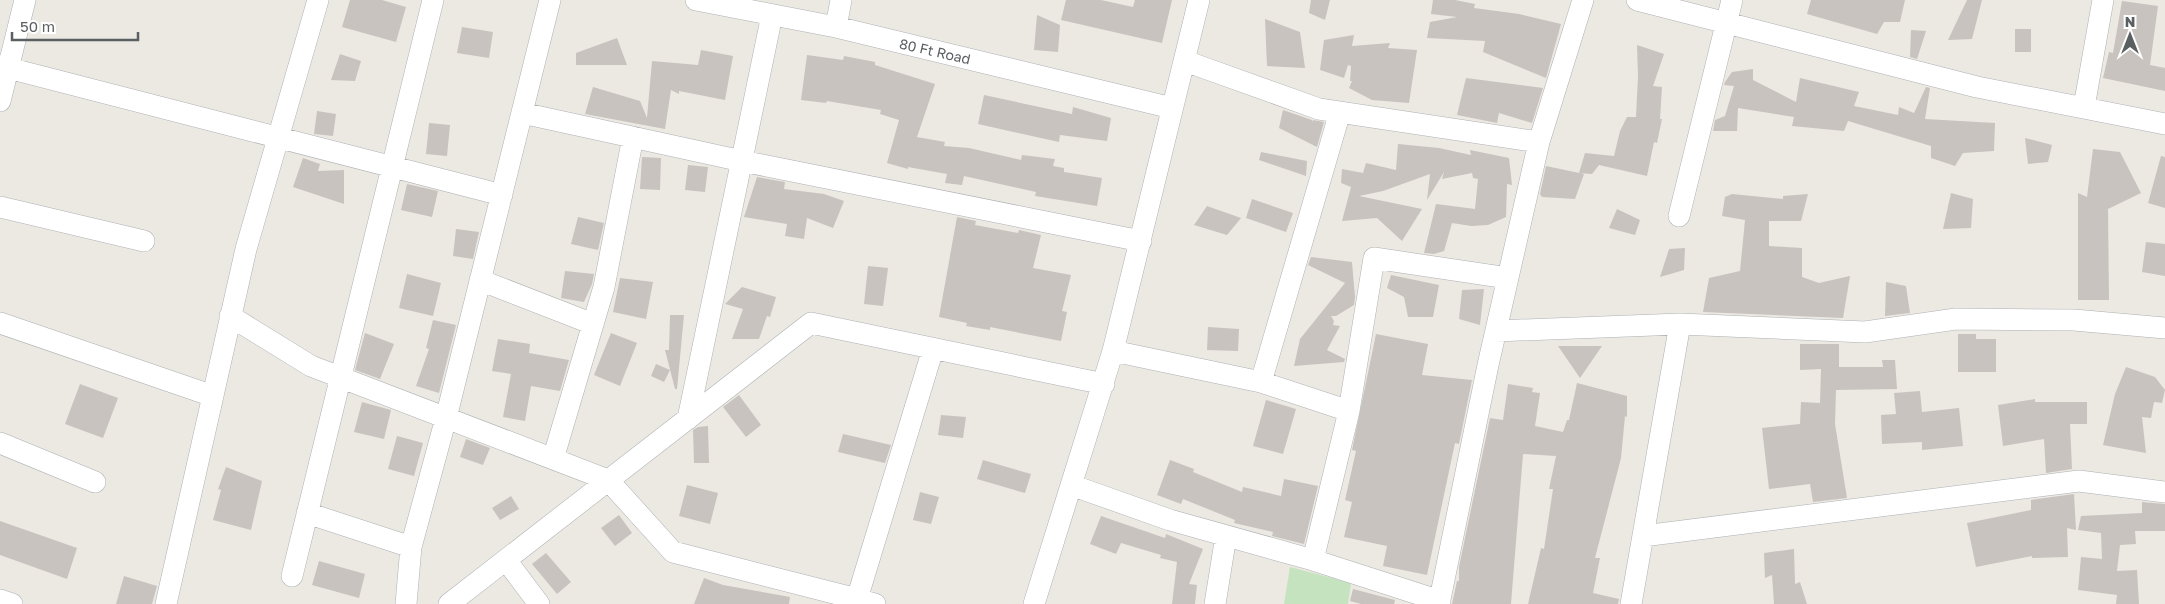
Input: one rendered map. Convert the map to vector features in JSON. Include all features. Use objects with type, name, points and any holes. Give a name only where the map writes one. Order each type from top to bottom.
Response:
[{"type":"street","points":[[0,101],[4,67],[25,0]]},
{"type":"street","points":[[166,604],[246,249],[318,0]]},
{"type":"street","points":[[292,576],[433,0]]},
{"type":"street","points":[[406,604],[411,547],[446,418],[550,0]]},
{"type":"street","name":"80 Ft Road","points":[[696,0],[836,28],[1172,108]]},
{"type":"street","points":[[836,28],[840,0]]},
{"type":"street","points":[[1034,604],[1104,384],[1141,241],[1199,0]]},
{"type":"street","points":[[1071,485],[1170,520],[1313,560],[1439,602],[1496,331],[1539,142],[1583,0]]},
{"type":"street","points":[[1637,0],[1977,87],[2165,124]]},
{"type":"street","points":[[1679,216],[1732,0]]},
{"type":"street","points":[[2084,107],[2103,0]]},
{"type":"street","points":[[688,419],[772,15]]},
{"type":"street","points":[[1185,60],[1318,109],[1539,142]]},
{"type":"street","points":[[4,67],[502,195]]},
{"type":"street","points":[[1261,382],[1340,112]]},
{"type":"street","points":[[522,113],[742,161],[1141,241]]},
{"type":"street","points":[[553,459],[604,287],[633,137]]},
{"type":"street","points":[[0,207],[144,241]]},
{"type":"street","points":[[1313,560],[1349,411],[1374,258],[1508,278]]},
{"type":"street","points":[[480,280],[593,324]]},
{"type":"street","points":[[230,316],[311,366],[608,480],[673,552],[862,602],[933,349]]},
{"type":"street","points":[[1496,331],[1680,324],[1865,332],[1966,319],[2074,320],[2165,328]]},
{"type":"street","points":[[0,323],[213,396]]},
{"type":"street","points":[[449,604],[811,323],[1104,384]]},
{"type":"street","points":[[1631,604],[1680,324]]},
{"type":"street","points":[[1113,351],[1261,382],[1349,411]]},
{"type":"street","points":[[0,443],[95,482]]},
{"type":"street","points":[[1643,536],[2079,481],[2165,492]]},
{"type":"street","points":[[307,512],[411,547]]},
{"type":"street","points":[[1215,604],[1226,536]]},
{"type":"street","points":[[506,560],[539,604]]},
{"type":"street","points":[[0,600],[12,604]]},
{"type":"green space","points":[[1290,567],[1351,583],[1348,604],[1284,604]]},
{"type":"building","points":[[350,0],[382,0],[406,7],[396,42],[342,27]]},
{"type":"building","points":[[1066,0],[1101,0],[1133,7],[1135,0],[1172,0],[1162,43],[1061,20]]},
{"type":"building","points":[[1311,0],[1330,0],[1325,20],[1309,13]]},
{"type":"building","points":[[1433,0],[1455,0],[1475,4],[1474,8],[1519,14],[1561,24],[1546,78],[1483,52],[1485,41],[1427,38],[1430,22],[1457,17],[1431,14]]},
{"type":"building","points":[[1811,0],[1905,0],[1900,22],[1884,22],[1877,34],[1807,14]]},
{"type":"building","points":[[1967,0],[1982,0],[1972,39],[1948,40]]},
{"type":"building","points":[[2122,1],[2158,6],[2150,65],[2165,68],[2165,91],[2103,78],[2109,52],[2113,53]]},
{"type":"building","points":[[1037,15],[1060,25],[1058,52],[1034,50]]},
{"type":"building","points":[[1265,19],[1300,32],[1305,68],[1267,66]]},
{"type":"building","points":[[462,27],[493,32],[489,58],[457,53]]},
{"type":"building","points":[[2015,29],[2031,29],[2031,52],[2015,52]]},
{"type":"building","points":[[1911,30],[1926,31],[1917,59],[1910,57]]},
{"type":"building","points":[[1354,35],[1352,46],[1390,43],[1388,48],[1417,50],[1409,103],[1372,100],[1349,88],[1352,81],[1350,81],[1351,66],[1348,65],[1344,78],[1320,70],[1324,40]]},
{"type":"building","points":[[617,38],[627,65],[576,65],[576,53]]},
{"type":"building","points":[[1637,45],[1664,54],[1653,86],[1662,87],[1660,119],[1662,119],[1657,143],[1654,142],[1647,176],[1599,165],[1592,174],[1579,173],[1585,153],[1614,156],[1620,131],[1627,117],[1636,117]]},
{"type":"building","points":[[701,50],[733,56],[725,100],[679,91],[679,94],[671,90],[665,129],[585,114],[593,87],[640,101],[647,118],[652,61],[698,65]]},
{"type":"building","points":[[340,54],[361,61],[355,81],[331,80]]},
{"type":"building","points":[[807,55],[843,60],[844,56],[875,62],[875,65],[935,84],[917,137],[945,142],[944,146],[969,148],[1021,160],[1022,155],[1055,159],[1053,166],[1064,168],[1064,172],[1102,178],[1097,206],[1035,196],[1036,192],[964,176],[962,185],[945,183],[947,174],[908,167],[908,169],[887,163],[899,120],[880,114],[881,110],[827,101],[826,103],[801,100]]},
{"type":"building","points":[[1753,69],[1753,80],[1796,102],[1800,78],[1859,92],[1854,106],[1898,115],[1899,107],[1914,113],[1926,87],[1930,88],[1925,119],[1995,123],[1994,151],[1963,153],[1955,166],[1931,158],[1931,146],[1848,121],[1844,131],[1792,126],[1794,117],[1738,108],[1737,131],[1713,131],[1715,120],[1725,116],[1734,86],[1724,85],[1725,82],[1732,72]]},
{"type":"building","points":[[1466,78],[1543,88],[1532,123],[1499,113],[1497,123],[1457,115]]},
{"type":"building","points":[[984,95],[1072,114],[1073,107],[1111,118],[1107,141],[1060,135],[1059,142],[978,124]]},
{"type":"building","points":[[1283,110],[1312,120],[1312,122],[1313,120],[1324,122],[1317,147],[1279,128]]},
{"type":"building","points":[[317,111],[336,114],[333,136],[314,134]]},
{"type":"building","points":[[429,123],[450,125],[447,156],[426,154]]},
{"type":"building","points":[[2025,138],[2052,145],[2048,162],[2028,164]]},
{"type":"building","points":[[1398,144],[1439,148],[1471,155],[1470,150],[1509,158],[1512,185],[1507,184],[1506,217],[1488,225],[1471,226],[1452,223],[1444,251],[1434,254],[1424,253],[1436,204],[1475,209],[1478,179],[1473,178],[1472,173],[1442,179],[1444,172],[1427,200],[1430,174],[1383,191],[1359,196],[1422,209],[1402,241],[1377,218],[1342,221],[1351,187],[1341,183],[1342,169],[1363,173],[1366,163],[1396,170]]},
{"type":"building","points":[[2093,149],[2120,152],[2141,193],[2108,209],[2109,300],[2078,300],[2078,193],[2087,197]]},
{"type":"building","points":[[1261,152],[1307,161],[1306,176],[1259,160]]},
{"type":"building","points":[[2161,156],[2165,157],[2165,208],[2148,203]]},
{"type":"building","points":[[642,157],[661,158],[660,190],[640,189]]},
{"type":"building","points":[[303,158],[320,164],[318,171],[344,170],[344,204],[293,187]]},
{"type":"building","points":[[688,165],[708,167],[705,192],[685,190]]},
{"type":"building","points":[[1546,166],[1584,174],[1575,199],[1542,197],[1540,194]]},
{"type":"building","points":[[757,177],[785,182],[784,189],[824,194],[844,201],[833,228],[807,218],[804,239],[785,236],[787,224],[744,217]]},
{"type":"building","points":[[407,184],[438,191],[432,217],[401,210]]},
{"type":"building","points":[[1951,193],[1973,199],[1971,228],[1943,229]]},
{"type":"building","points":[[1732,194],[1783,199],[1783,196],[1808,194],[1801,221],[1769,221],[1769,246],[1802,248],[1802,277],[1819,283],[1850,276],[1843,318],[1703,312],[1709,278],[1740,271],[1745,220],[1722,216],[1725,197]]},
{"type":"building","points":[[1252,199],[1293,213],[1286,232],[1246,218]]},
{"type":"building","points":[[1207,206],[1241,218],[1227,235],[1194,225]]},
{"type":"building","points":[[1617,209],[1640,220],[1635,235],[1609,228]]},
{"type":"building","points":[[578,217],[604,223],[598,250],[571,244]]},
{"type":"building","points":[[957,217],[976,221],[975,225],[1018,233],[1019,230],[1041,235],[1033,268],[1071,275],[1062,311],[1067,312],[1061,341],[990,327],[990,330],[966,326],[967,323],[939,317]]},
{"type":"building","points":[[456,229],[479,232],[473,259],[453,256]]},
{"type":"building","points":[[2146,242],[2165,244],[2165,276],[2142,272]]},
{"type":"building","points":[[1685,248],[1684,270],[1660,277],[1669,249]]},
{"type":"building","points":[[1311,257],[1352,262],[1354,305],[1336,316],[1331,316],[1334,321],[1333,325],[1340,326],[1327,350],[1345,359],[1344,362],[1294,366],[1300,339],[1345,283],[1308,265]]},
{"type":"building","points":[[868,266],[888,268],[883,306],[864,304]]},
{"type":"building","points":[[565,271],[594,274],[584,302],[561,298]]},
{"type":"building","points":[[407,274],[441,283],[433,316],[399,308]]},
{"type":"building","points":[[1391,275],[1439,285],[1433,317],[1408,317],[1404,297],[1387,288]]},
{"type":"building","points":[[620,278],[653,282],[646,319],[613,312]]},
{"type":"building","points":[[1886,282],[1906,286],[1910,313],[1885,316]]},
{"type":"building","points":[[742,287],[776,297],[770,317],[767,316],[759,339],[732,339],[743,309],[725,304]]},
{"type":"building","points":[[1484,289],[1480,325],[1459,319],[1462,290]]},
{"type":"building","points":[[670,315],[684,315],[677,389],[675,389],[665,350],[669,350]]},
{"type":"building","points":[[433,320],[456,325],[439,393],[416,386],[429,349],[426,348]]},
{"type":"building","points":[[1208,327],[1239,329],[1238,351],[1207,350]]},
{"type":"building","points":[[365,333],[394,344],[380,379],[355,370]]},
{"type":"building","points":[[611,333],[637,343],[620,386],[594,375]]},
{"type":"building","points":[[1376,334],[1428,344],[1422,375],[1472,380],[1459,444],[1455,443],[1427,575],[1383,566],[1387,546],[1344,537],[1352,502],[1345,500],[1356,451],[1352,450]]},
{"type":"building","points":[[1958,334],[1976,334],[1976,339],[1996,339],[1996,372],[1958,372]]},
{"type":"building","points":[[498,339],[530,344],[529,353],[569,360],[560,391],[531,386],[525,421],[503,417],[511,374],[492,371]]},
{"type":"building","points":[[1800,344],[1839,344],[1839,367],[1883,367],[1882,360],[1895,360],[1897,389],[1836,390],[1835,424],[1847,498],[1813,502],[1810,484],[1769,489],[1762,428],[1800,424],[1801,402],[1820,403],[1821,369],[1800,370]]},
{"type":"building","points":[[1558,346],[1602,346],[1580,378]]},
{"type":"building","points":[[656,364],[670,370],[664,382],[651,376]]},
{"type":"building","points":[[2126,367],[2155,377],[2165,390],[2162,403],[2154,402],[2151,418],[2142,417],[2146,453],[2103,445],[2115,394]]},
{"type":"building","points":[[1577,383],[1627,396],[1627,417],[1625,416],[1621,458],[1595,558],[1600,558],[1593,593],[1619,599],[1618,604],[1528,604],[1541,548],[1544,549],[1553,489],[1549,489],[1556,456],[1523,454],[1511,604],[1452,604],[1457,581],[1459,581],[1459,567],[1490,418],[1503,420],[1508,384],[1533,388],[1532,392],[1540,393],[1535,426],[1563,432],[1567,420],[1569,420]]},
{"type":"building","points":[[80,384],[118,398],[103,438],[65,424]]},
{"type":"building","points":[[1920,391],[1922,412],[1959,408],[1963,446],[1922,450],[1922,442],[1882,444],[1881,415],[1896,414],[1894,393]]},
{"type":"building","points":[[739,395],[761,425],[746,437],[723,407]]},
{"type":"building","points":[[2035,399],[2035,402],[2087,402],[2087,424],[2070,424],[2072,469],[2046,473],[2044,439],[2003,446],[1998,405]]},
{"type":"building","points":[[1266,400],[1296,409],[1283,454],[1253,446]]},
{"type":"building","points":[[362,402],[391,410],[384,439],[354,432]]},
{"type":"building","points":[[941,415],[966,417],[963,438],[938,435]]},
{"type":"building","points":[[708,426],[709,463],[694,463],[693,430],[698,427]]},
{"type":"building","points":[[843,434],[891,445],[885,463],[838,452]]},
{"type":"building","points":[[397,436],[423,443],[414,476],[388,469]]},
{"type":"building","points":[[466,439],[490,448],[483,465],[460,457]]},
{"type":"building","points":[[983,460],[1031,474],[1025,493],[977,479]]},
{"type":"building","points":[[1170,460],[1194,469],[1193,472],[1242,492],[1243,487],[1281,496],[1284,479],[1318,486],[1304,544],[1272,536],[1273,532],[1234,523],[1235,520],[1183,499],[1181,504],[1157,495]]},
{"type":"building","points":[[226,467],[262,481],[251,530],[213,520],[221,490],[218,489]]},
{"type":"building","points":[[687,485],[718,493],[710,524],[679,516]]},
{"type":"building","points":[[920,492],[939,497],[931,524],[913,520]]},
{"type":"building","points":[[2074,494],[2076,530],[2067,528],[2068,557],[2032,558],[2032,556],[1976,567],[1967,523],[2031,510],[2031,500]]},
{"type":"building","points":[[511,496],[519,509],[500,520],[492,508]]},
{"type":"building","points":[[2142,502],[2165,504],[2165,531],[2135,531],[2136,544],[2120,545],[2117,571],[2137,570],[2139,604],[2116,604],[2117,595],[2078,590],[2081,557],[2102,559],[2101,533],[2078,530],[2081,516],[2142,513]]},
{"type":"building","points":[[619,515],[632,533],[615,546],[601,528]]},
{"type":"building","points":[[1101,516],[1165,538],[1166,534],[1203,549],[1189,584],[1197,585],[1195,604],[1172,604],[1177,562],[1160,558],[1161,555],[1121,543],[1116,554],[1090,544]]},
{"type":"building","points":[[0,521],[77,548],[67,579],[0,555]]},
{"type":"building","points":[[1794,549],[1795,584],[1800,582],[1807,604],[1774,604],[1772,575],[1765,578],[1764,553]]},
{"type":"building","points":[[546,553],[571,582],[557,594],[532,564]]},
{"type":"building","points":[[319,561],[365,574],[359,598],[312,585]]},
{"type":"building","points":[[124,576],[157,586],[152,604],[116,604]]},
{"type":"building","points":[[704,578],[723,585],[790,597],[789,604],[694,604]]},
{"type":"building","points":[[1353,589],[1395,600],[1394,604],[1361,604],[1350,601]]}]
